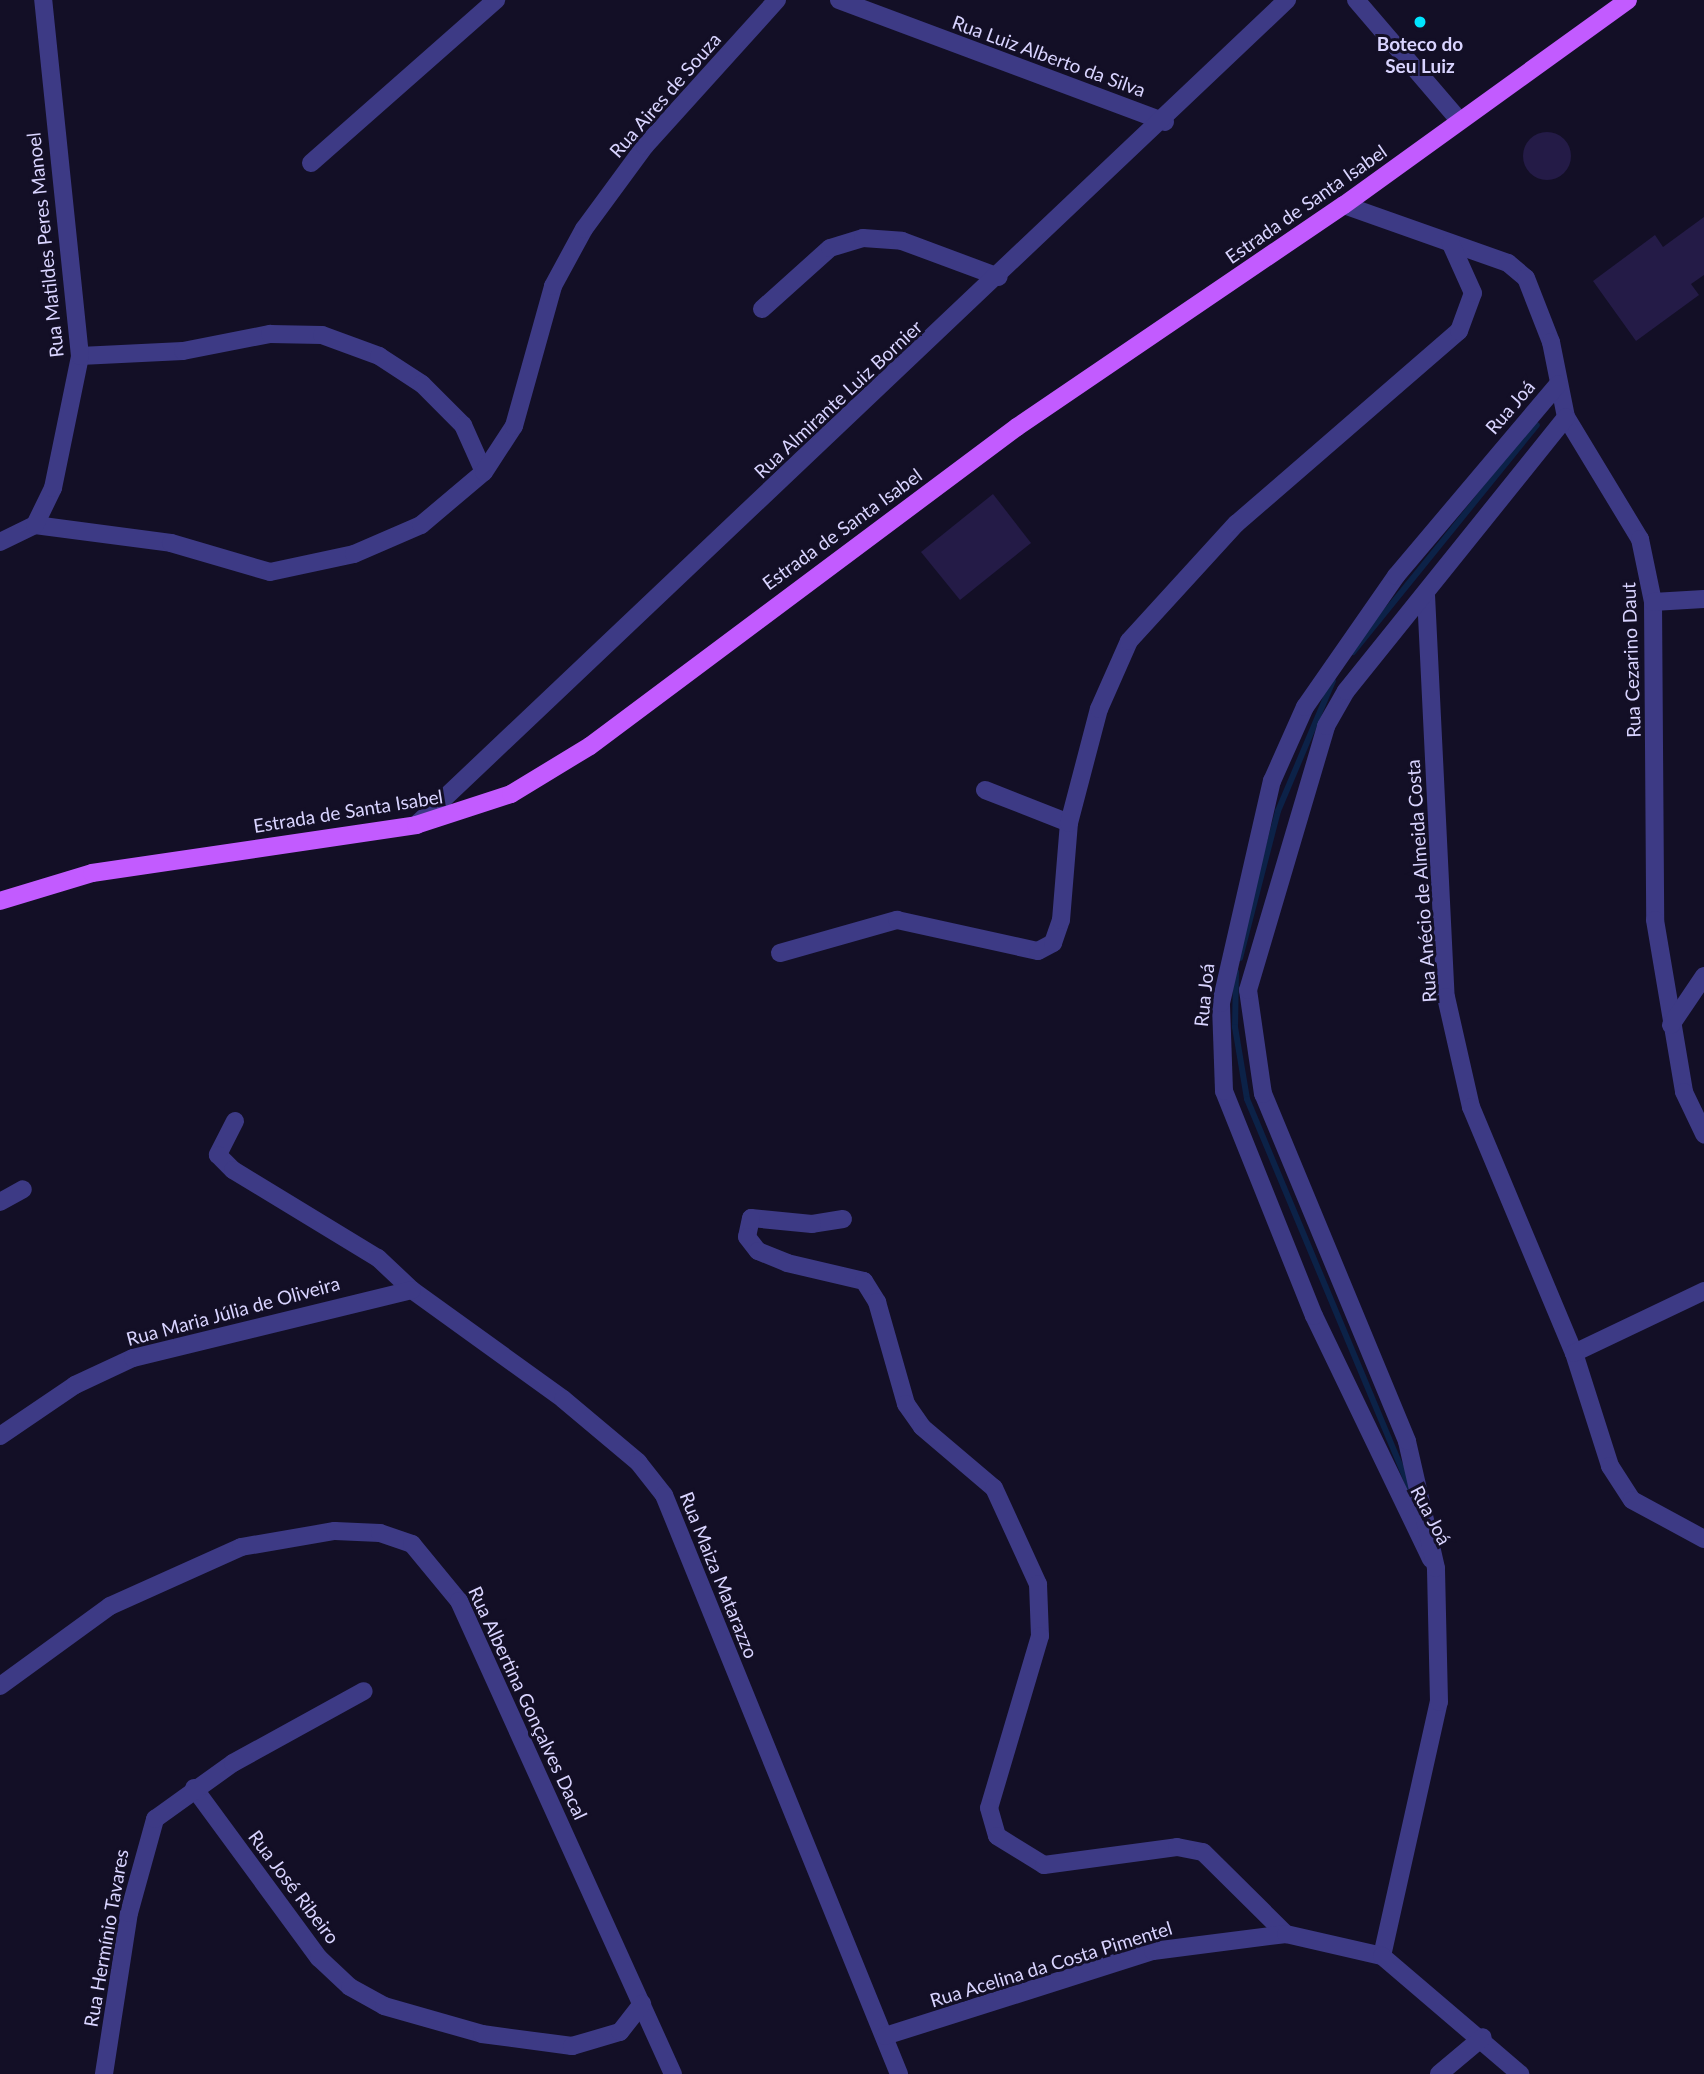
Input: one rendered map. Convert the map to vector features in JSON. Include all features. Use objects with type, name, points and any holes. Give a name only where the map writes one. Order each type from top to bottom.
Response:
[{"type":"main road","name":"Estrada de Santa Isabel","points":[[0,901],[92,873],[416,825],[512,794],[590,746],[1017,427],[1344,205],[1628,0]]},
{"type":"street","name":"Rua Matildes Peres Manoel","points":[[35,525],[64,453],[80,356],[43,0]]},
{"type":"street","points":[[311,163],[496,0]]},
{"type":"street","name":"Rua Aires de Souza","points":[[35,525],[171,542],[246,568],[282,571],[391,541],[484,472],[514,426],[553,286],[584,229],[645,146],[777,0]]},
{"type":"street","name":"Rua Luiz Alberto da Silva","points":[[839,0],[1165,122]]},
{"type":"street","name":"Rua Almirante Luiz Bornier","points":[[416,825],[1165,122],[1287,0]]},
{"type":"street","points":[[1356,0],[1459,120]]},
{"type":"street","name":"Rua Cezarino Daut","points":[[1344,205],[1508,263],[1526,278],[1551,342],[1566,417],[1640,538],[1653,602],[1655,920],[1684,1091],[1704,1134]]},
{"type":"street","points":[[762,309],[830,248],[863,238],[902,241],[999,277]]},
{"type":"street","points":[[780,953],[897,920],[1038,951],[1053,943],[1061,920],[1069,823],[1113,670],[1150,613],[1325,442],[1460,331],[1473,293],[1451,244]]},
{"type":"street","points":[[80,356],[183,351],[270,334],[322,335],[379,356],[422,384],[463,425],[484,472]]},
{"type":"street","name":"Rua Joá","points":[[1382,1956],[1439,1702],[1436,1568],[1407,1441],[1263,1094],[1248,990],[1326,726],[1426,594],[1558,384]]},
{"type":"street","name":"Rua Joá","points":[[1436,1568],[1314,1316],[1224,1091],[1221,1003],[1272,781],[1305,708],[1396,576],[1504,469],[1566,417]]},
{"type":"street","points":[[0,542],[35,525]]},
{"type":"street","name":"Rua Anécio de Almeida Costa","points":[[1426,594],[1446,997],[1471,1107],[1574,1353],[1601,1444],[1622,1488],[1648,1512],[1704,1539]]},
{"type":"street","points":[[1653,602],[1704,599]]},
{"type":"street","points":[[985,790],[1069,823]]},
{"type":"street","points":[[1671,1025],[1704,976]]},
{"type":"street","name":"Rua Maiza Matarazzo","points":[[235,1121],[218,1155],[233,1170],[378,1258],[412,1290],[563,1399],[638,1462],[664,1495],[899,2074]]},
{"type":"street","points":[[0,1202],[23,1189]]},
{"type":"street","points":[[843,1219],[826,1224],[751,1218],[747,1237],[758,1251],[787,1264],[864,1281],[877,1302],[906,1404],[922,1427],[994,1488],[1038,1584],[1040,1636],[989,1808],[997,1836],[1021,1857],[1044,1865],[1177,1847],[1203,1852],[1286,1934]]},
{"type":"street","name":"Rua Maria Júlia de Oliveira","points":[[0,1436],[75,1385],[133,1358],[412,1290]]},
{"type":"street","points":[[1574,1353],[1704,1291]]},
{"type":"street","name":"Rua Albertina Gonçalves Dacal","points":[[0,1686],[110,1606],[242,1547],[335,1531],[380,1533],[412,1544],[459,1601],[673,2074]]},
{"type":"street","name":"Rua Hermínio Tavares","points":[[104,2074],[142,1849],[155,1819],[194,1788],[364,1691]]},
{"type":"street","name":"Rua José Ribeiro","points":[[194,1788],[319,1958],[349,1987],[384,2006],[482,2034],[572,2046],[620,2032],[642,2004]]},
{"type":"street","name":"Rua Acelina da Costa Pimentel","points":[[885,2036],[1153,1951],[1286,1934],[1382,1956],[1483,2037],[1520,2074]]},
{"type":"street","points":[[1439,2074],[1483,2037]]},
{"type":"building","points":[[1547,132],[1564,139],[1571,156],[1564,173],[1547,180],[1530,173],[1523,156],[1530,139]]},
{"type":"building","points":[[1704,217],[1704,275],[1691,284],[1699,295],[1636,341],[1593,281],[1655,235],[1663,247]]},
{"type":"building","points":[[993,494],[1031,543],[960,600],[921,552]]},
{"type":"waterway","points":[[1353,652],[1537,425]]},
{"type":"waterway","points":[[1240,958],[1278,811],[1333,681]]},
{"type":"waterway","points":[[1236,972],[1235,1027],[1247,1099],[1411,1491]]},
{"type":"place","name":"Boteco do Seu Luiz","points":[[1420,22]]}]
